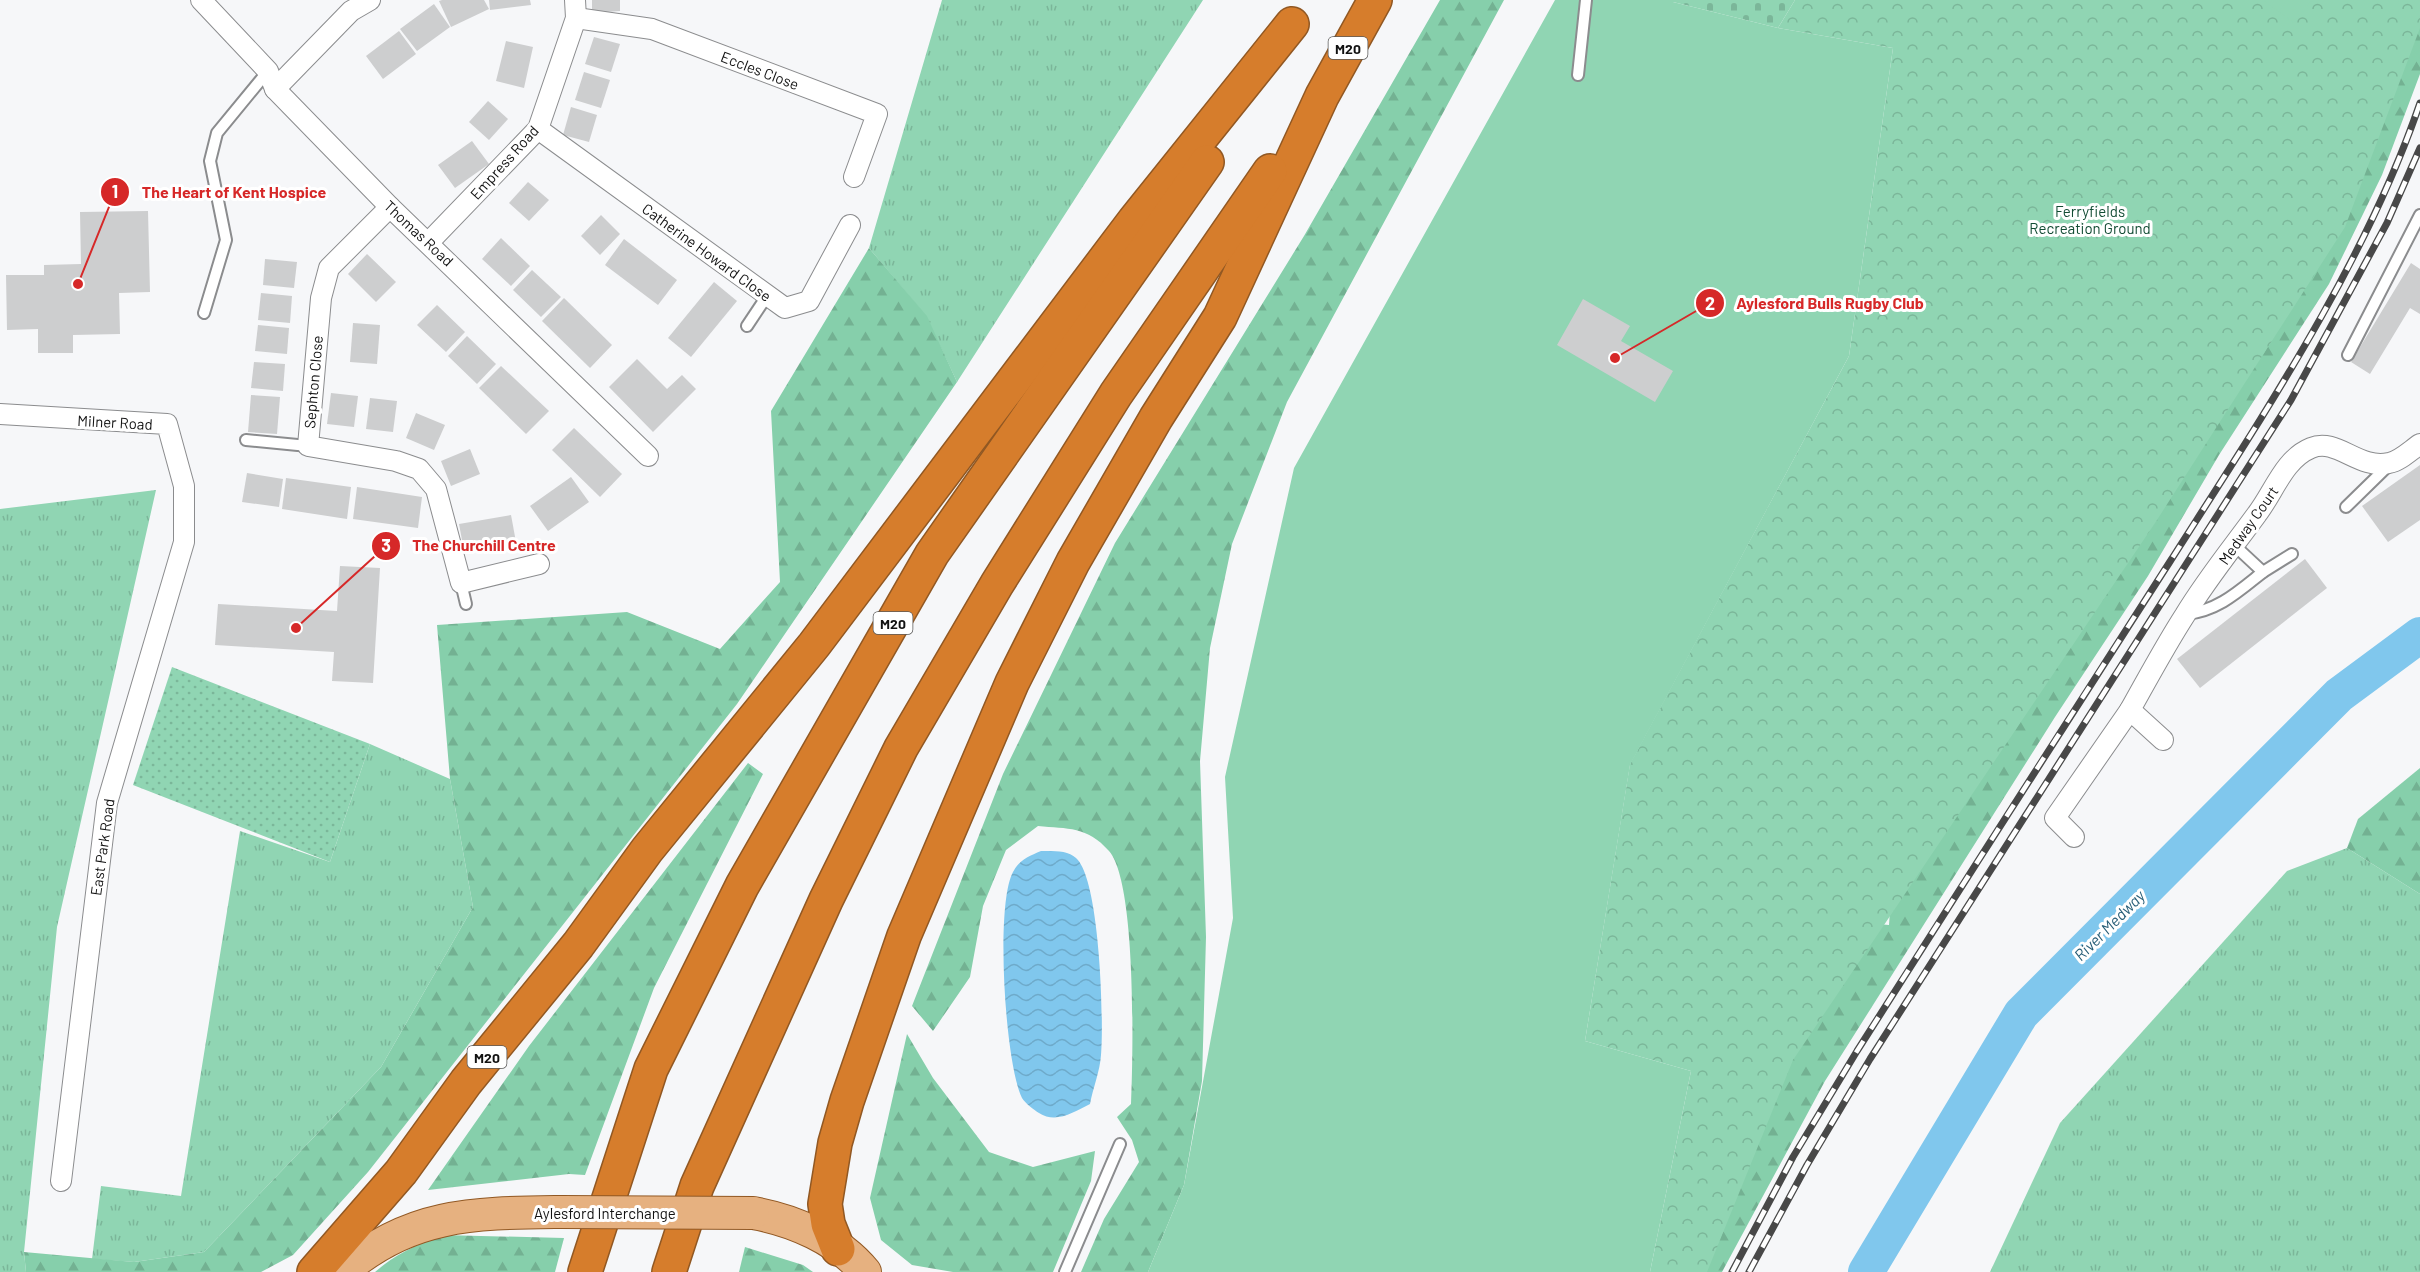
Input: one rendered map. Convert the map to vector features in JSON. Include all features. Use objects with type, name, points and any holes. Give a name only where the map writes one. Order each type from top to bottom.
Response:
[{"type":"highway","name":"M20","points":[[838,1249],[828,1224],[825,1204],[835,1143],[909,925],[1012,683],[1073,562],[1156,418],[1220,317],[1322,96],[1375,0]]},
{"type":"highway","name":"M20","points":[[333,1272],[401,1172],[466,1083],[578,945],[647,850],[814,645],[1134,221],[1299,12]]},
{"type":"highway","name":"M20","points":[[585,1272],[651,1070],[742,886],[932,554],[1224,137],[1299,12]]},
{"type":"highway","name":"M20","points":[[669,1272],[697,1186],[826,900],[901,748],[997,584],[1116,394],[1322,96]]},
{"type":"main road","name":"Aylesford Interchange","points":[[333,1272],[373,1248],[429,1222],[491,1213],[562,1212],[753,1213],[804,1227],[838,1249],[865,1272]]},
{"type":"street","name":"Thomas Road","points":[[201,0],[390,207],[429,242],[648,456]]},
{"type":"street","points":[[272,80],[351,11],[370,0]]},
{"type":"street","name":"Empress Road","points":[[429,242],[538,129],[575,9]]},
{"type":"street","name":"Eccles Close","points":[[575,9],[652,29],[877,114],[854,177]]},
{"type":"street","name":"Catherine Howard Close","points":[[538,129],[785,308],[809,302],[850,225]]},
{"type":"street","name":"Sephton Close","points":[[390,207],[329,268],[321,298],[308,446],[396,461],[419,469],[436,489],[461,583]]},
{"type":"street","name":"Milner Road","points":[[0,414],[167,424],[184,486]]},
{"type":"street","points":[[2391,463],[2420,444]]},
{"type":"street","name":"Medway Court","points":[[2074,837],[2055,818],[2130,710],[2185,614],[2296,456],[2314,447],[2331,447],[2343,450],[2357,460],[2373,465],[2391,463]]},
{"type":"street","name":"East Park Road","points":[[61,1181],[107,803],[184,542],[184,486]]},
{"type":"street","points":[[461,583],[539,564]]},
{"type":"street","points":[[2130,710],[2163,740]]},
{"type":"lane","points":[[1578,75],[1586,0]]},
{"type":"lane","points":[[204,313],[226,240],[210,161],[214,142],[217,133],[272,80]]},
{"type":"lane","points":[[2348,355],[2420,215]]},
{"type":"lane","points":[[2411,233],[2420,241]]},
{"type":"lane","points":[[747,326],[767,296]]},
{"type":"lane","points":[[246,440],[308,446]]},
{"type":"lane","points":[[2346,507],[2391,463]]},
{"type":"lane","points":[[2234,545],[2263,572]]},
{"type":"lane","points":[[2185,614],[2211,609],[2224,603],[2263,572],[2292,554]]},
{"type":"lane","points":[[461,583],[466,604]]},
{"type":"lane","points":[[1065,1272],[1120,1144]]},
{"type":"green space","points":[[942,0],[1203,0],[957,382],[926,316],[869,248]]},
{"type":"green space","points":[[1440,0],[1504,0],[1287,402],[1232,544],[1210,648],[1200,761],[1206,937],[1202,1081],[1184,1185],[1148,1272],[1081,1272],[1104,1219],[1139,1162],[1132,1140],[1117,1117],[1131,1104],[1131,972],[1125,897],[1118,869],[1109,851],[1085,833],[1038,826],[1006,850],[983,906],[970,977],[933,1031],[912,1006],[1003,774],[1115,543],[1304,236]]},
{"type":"green space","points":[[1555,0],[1673,0],[1673,2],[1778,28],[1893,48],[1849,356],[1630,765],[1585,1041],[1691,1071],[1650,1272],[1148,1272],[1184,1185],[1233,918],[1225,777],[1294,468]]},
{"type":"green space","points":[[1673,0],[1795,0],[1778,28],[1673,2]]},
{"type":"green space","name":"Ferryfields Recreation Ground","points":[[1795,0],[2420,0],[2420,28],[2345,227],[2155,523],[1793,1060],[1707,1272],[1650,1272],[1691,1071],[1585,1041],[1630,764],[1849,356],[1893,48],[1778,28]]},
{"type":"green space","points":[[2263,0],[2312,0],[2294,23]]},
{"type":"green space","points":[[2420,0],[2420,74],[2382,175],[2329,284],[2219,455],[2148,576],[2055,717],[1825,1081],[1722,1272],[1680,1272],[1714,1184],[1867,923],[1889,925],[1891,895]]},
{"type":"green space","points":[[869,248],[927,316],[957,382],[737,704],[368,1172],[293,1255],[261,1272],[26,1272],[24,1252],[134,1262],[204,1252],[381,1067],[473,907],[450,779],[437,625],[627,612],[720,649],[780,582],[771,411]]},
{"type":"green space","points":[[156,490],[57,927],[24,1252],[26,1272],[0,1272],[0,509]]},
{"type":"green space","points":[[172,667],[370,744],[330,862],[133,785]]},
{"type":"green space","points":[[370,744],[450,779],[473,907],[381,1067],[204,1252],[134,1262],[92,1259],[101,1186],[181,1196],[240,831],[330,862]]},
{"type":"green space","points":[[748,763],[763,774],[654,988],[585,1175],[569,1174],[428,1190],[529,1046]]},
{"type":"green space","points":[[2420,768],[2420,894],[2347,848],[2358,819]]},
{"type":"green space","points":[[2347,848],[2420,894],[2420,1272],[1990,1272],[2060,1123],[2287,871]]},
{"type":"green space","points":[[907,1034],[933,1078],[989,1152],[1033,1167],[1095,1151],[1091,1181],[1053,1272],[953,1272],[912,1265],[881,1240],[870,1198]]},
{"type":"green space","points":[[442,1235],[564,1238],[555,1272],[375,1272],[398,1255]]},
{"type":"green space","points":[[745,1247],[803,1265],[813,1272],[739,1272]]},
{"type":"water","points":[[1041,851],[1073,855],[1084,871],[1090,893],[1099,951],[1102,1012],[1101,1055],[1090,1104],[1058,1117],[1039,1113],[1022,1098],[1011,1053],[1004,985],[1004,916],[1008,890],[1018,864]]},
{"type":"building","points":[[484,0],[489,9],[451,27],[439,1]]},
{"type":"building","points":[[489,0],[530,0],[531,5],[490,10]]},
{"type":"building","points":[[592,0],[620,0],[620,11],[592,13]]},
{"type":"building","points":[[434,4],[450,27],[417,51],[400,29]]},
{"type":"building","points":[[399,31],[416,54],[383,79],[366,56]]},
{"type":"building","points":[[594,37],[620,44],[611,72],[585,64]]},
{"type":"building","points":[[506,41],[533,47],[524,88],[496,81]]},
{"type":"building","points":[[584,72],[610,80],[601,108],[575,100]]},
{"type":"building","points":[[488,101],[508,119],[489,140],[469,122]]},
{"type":"building","points":[[571,107],[597,115],[589,142],[563,135]]},
{"type":"building","points":[[472,141],[489,164],[455,188],[438,165]]},
{"type":"building","points":[[528,182],[549,200],[529,221],[509,203]]},
{"type":"building","points":[[148,211],[150,292],[119,293],[120,334],[73,335],[73,353],[38,353],[38,329],[7,330],[6,275],[44,275],[44,265],[81,264],[80,212]]},
{"type":"building","points":[[601,215],[620,234],[600,255],[581,236]]},
{"type":"building","points":[[501,238],[530,266],[511,286],[482,259]]},
{"type":"building","points":[[624,239],[677,280],[658,305],[605,265]]},
{"type":"building","points":[[367,254],[396,282],[376,302],[348,274]]},
{"type":"building","points":[[265,259],[297,262],[294,288],[263,285]]},
{"type":"building","points":[[2411,263],[2420,269],[2420,314],[2410,308],[2370,374],[2351,362]]},
{"type":"building","points":[[532,270],[561,297],[541,317],[513,290]]},
{"type":"building","points":[[714,282],[737,301],[691,357],[668,338]]},
{"type":"building","points":[[261,293],[292,296],[290,323],[258,320]]},
{"type":"building","points":[[564,298],[612,345],[590,368],[542,321]]},
{"type":"building","points":[[1583,299],[1630,326],[1621,341],[1673,371],[1655,402],[1557,345]]},
{"type":"building","points":[[437,305],[465,332],[446,352],[417,325]]},
{"type":"building","points":[[353,323],[380,325],[377,364],[350,362]]},
{"type":"building","points":[[258,325],[289,328],[287,354],[255,351]]},
{"type":"building","points":[[467,336],[496,364],[477,384],[448,356]]},
{"type":"building","points":[[637,359],[667,389],[682,375],[696,389],[653,432],[609,387]]},
{"type":"building","points":[[254,362],[285,364],[283,391],[251,388]]},
{"type":"building","points":[[501,366],[549,411],[526,434],[479,388]]},
{"type":"building","points":[[331,393],[358,396],[354,427],[327,424]]},
{"type":"building","points":[[251,395],[280,397],[277,434],[248,432]]},
{"type":"building","points":[[370,398],[397,401],[393,432],[366,429]]},
{"type":"building","points":[[416,413],[445,425],[434,450],[406,438]]},
{"type":"building","points":[[574,428],[622,474],[600,497],[552,450]]},
{"type":"building","points":[[470,449],[480,474],[451,486],[441,461]]},
{"type":"building","points":[[2420,465],[2420,520],[2388,542],[2362,506]]},
{"type":"building","points":[[247,473],[283,479],[279,507],[242,502]]},
{"type":"building","points":[[571,477],[589,502],[548,531],[530,506]]},
{"type":"building","points":[[286,478],[351,487],[347,519],[282,509]]},
{"type":"building","points":[[357,487],[422,497],[418,528],[353,519]]},
{"type":"building","points":[[511,515],[516,542],[464,551],[459,524]]},
{"type":"building","points":[[2305,559],[2327,588],[2200,688],[2177,659]]},
{"type":"building","points":[[340,566],[380,568],[373,683],[332,681],[334,652],[215,645],[218,604],[337,611]]},
{"type":"waterway","name":"River Medway","points":[[1866,1272],[2021,1014],[2339,695],[2420,635]]},
{"type":"railway","points":[[1732,1272],[1793,1157],[1857,1051],[2241,451],[2309,338],[2371,222],[2420,103]]},
{"type":"railway","points":[[1749,1272],[1807,1165],[1870,1059],[2291,400],[2387,223],[2420,148]]},
{"type":"place","name":"The Heart of Kent Hospice","points":[[78,284]]},
{"type":"place","name":"Aylesford Bulls Rugby Club","points":[[1615,358]]},
{"type":"place","name":"The Churchill Centre","points":[[296,628]]}]
